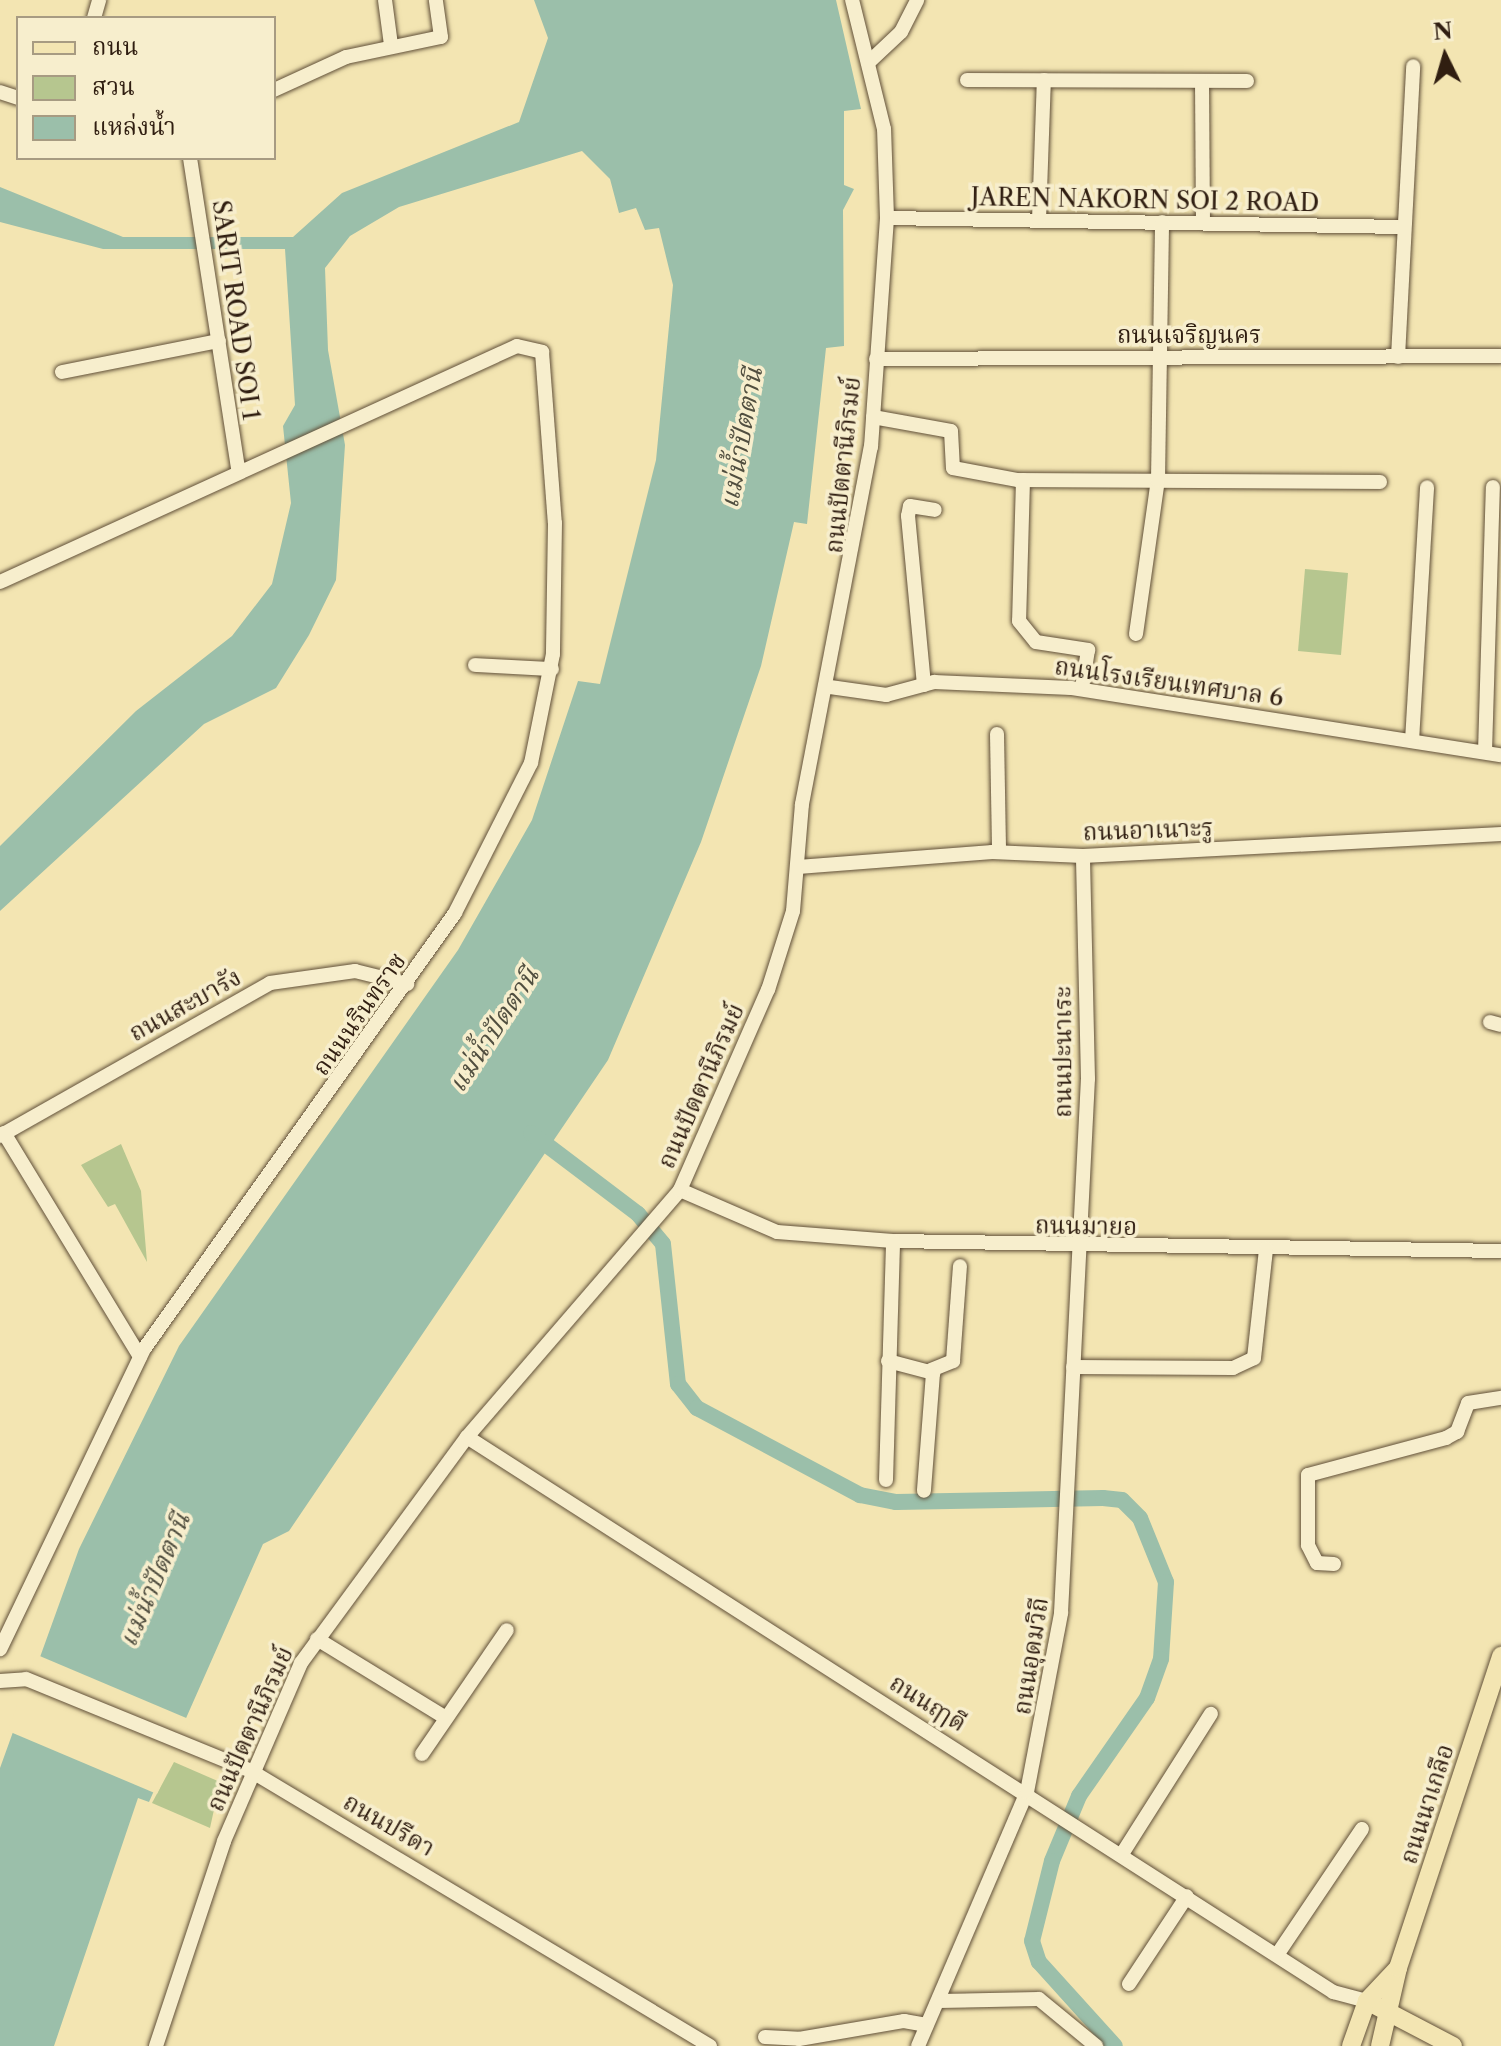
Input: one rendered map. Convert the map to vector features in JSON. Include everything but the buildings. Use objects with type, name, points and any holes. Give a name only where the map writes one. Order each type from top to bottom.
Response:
[{"type":"main road","name":"ถนนนาเกลือ","points":[[1384,2045],[1393,2014],[1398,1968],[1501,1656]]},
{"type":"main road","name":"ถนนนาเกลือ","points":[[1367,2001],[1398,1968]]},
{"type":"main road","points":[[1384,2045],[1354,2038],[1367,2001],[1453,2046]]},
{"type":"street","points":[[385,0],[391,45]]},
{"type":"street","points":[[276,89],[391,45],[441,37],[436,0]]},
{"type":"street","name":"ถนนปัตตานีภิรมย์","points":[[156,2046],[251,1771],[317,1639],[467,1437],[658,1220],[680,1190],[768,990],[793,911],[802,804],[830,687],[873,417],[887,218],[884,129],[852,0]]},
{"type":"street","points":[[868,63],[901,32],[917,0]]},
{"type":"street","points":[[1398,357],[1402,227],[1413,66]]},
{"type":"street","points":[[967,80],[1247,81]]},
{"type":"street","points":[[1039,220],[1044,80]]},
{"type":"street","points":[[1202,81],[1203,223]]},
{"type":"street","name":"SARIT ROAD SOI 1","points":[[190,160],[205,228],[238,468]]},
{"type":"street","name":"JAREN NAKORN SOI 2 ROAD","points":[[887,218],[1402,227]]},
{"type":"street","points":[[1136,634],[1158,480],[1162,222]]},
{"type":"street","points":[[62,372],[219,341]]},
{"type":"street","name":"ถนนนรินทราช","points":[[0,1649],[140,1357],[407,984],[510,814],[540,734],[552,669],[547,376],[542,352],[533,346],[517,346],[238,468]]},
{"type":"street","name":"ถนนเจริญนคร","points":[[876,359],[1501,356]]},
{"type":"street","points":[[873,417],[951,431],[953,468],[1023,480],[1380,482]]},
{"type":"street","points":[[0,582],[238,468]]},
{"type":"street","points":[[1023,480],[1019,621],[1036,642],[1088,650],[1082,689]]},
{"type":"street","points":[[1412,741],[1427,487]]},
{"type":"street","points":[[1485,752],[1493,487]]},
{"type":"street","points":[[924,685],[908,516],[910,506],[935,510]]},
{"type":"street","points":[[475,665],[552,669]]},
{"type":"street","name":"ถนนโรงเรียนเทศบาล 6","points":[[830,687],[886,695],[924,685],[1082,689],[1501,755]]},
{"type":"street","points":[[997,734],[999,852]]},
{"type":"street","name":"ถนนอาเนาะรู","points":[[798,867],[999,852],[1083,856],[1501,834]]},
{"type":"street","name":"ถนนปะนาเระ","points":[[1079,1249],[1088,1079],[1083,856]]},
{"type":"street","name":"ถนนสะบารัง","points":[[2,1135],[270,983],[355,971],[407,984]]},
{"type":"street","points":[[2,1135],[140,1357]]},
{"type":"street","name":"ถนนมายอ","points":[[680,1190],[777,1232],[893,1241],[1079,1249],[1501,1251]]},
{"type":"street","points":[[886,1480],[893,1241]]},
{"type":"street","name":"ถนนอุดมวิถี","points":[[918,2046],[1027,1792],[1061,1613],[1079,1249]]},
{"type":"street","points":[[1073,1367],[1233,1368],[1254,1358],[1266,1249]]},
{"type":"street","points":[[888,1361],[931,1370],[953,1361],[960,1266]]},
{"type":"street","points":[[924,1491],[931,1370]]},
{"type":"street","points":[[1334,1564],[1317,1563],[1308,1545],[1308,1475],[1446,1438],[1457,1432],[1468,1403],[1501,1398]]},
{"type":"street","name":"ถนนฤๅดี","points":[[467,1437],[1079,1825],[1333,1992],[1367,2001]]},
{"type":"street","points":[[422,1754],[507,1630]]},
{"type":"street","points":[[317,1639],[446,1718]]},
{"type":"street","name":"ถนนปรีดา","points":[[0,1681],[26,1679],[251,1771],[710,2046]]},
{"type":"street","points":[[1122,1854],[1211,1714]]},
{"type":"street","points":[[1277,1955],[1362,1829]]},
{"type":"street","points":[[1129,1984],[1187,1896]]},
{"type":"street","points":[[938,2001],[1039,1999],[1096,2046]]},
{"type":"street","points":[[765,2037],[799,2039],[904,2021],[927,2025]]},
{"type":"green space","points":[[1305,569],[1348,573],[1341,655],[1298,651]]},
{"type":"green space","points":[[121,1144],[141,1191],[147,1262],[115,1204],[108,1207],[81,1165]]},
{"type":"green space","points":[[174,1762],[220,1782],[210,1828],[152,1803]]},
{"type":"water","name":"แม่น้ำปัตตานี","points":[[534,0],[836,0],[861,109],[844,111],[844,185],[854,189],[843,210],[844,346],[826,348],[807,524],[794,522],[761,666],[701,842],[608,1060],[289,1531],[263,1544],[149,1802],[138,1798],[54,2046],[0,2046],[0,1768],[79,1549],[179,1346],[458,950],[532,820],[578,681],[600,684],[656,460],[673,285],[659,228],[645,230],[636,208],[619,213],[610,179],[582,151],[399,207],[350,236],[325,268],[328,350],[345,445],[336,580],[309,635],[276,688],[204,724],[0,911],[0,846],[136,711],[232,636],[272,584],[291,503],[283,426],[295,405],[285,249],[103,249],[0,222],[0,187],[123,237],[293,237],[342,193],[519,122],[548,38]]},
{"type":"pier","points":[[35,1654],[191,1720],[157,1794],[8,1731]]},
{"type":"waterway","points":[[531,1133],[638,1214],[663,1244],[678,1384],[697,1408],[860,1495],[896,1502],[1103,1498],[1122,1500],[1140,1518],[1166,1582],[1161,1659],[1147,1698],[1079,1796],[1052,1861],[1032,1941],[1039,1962],[1115,2046]]}]
